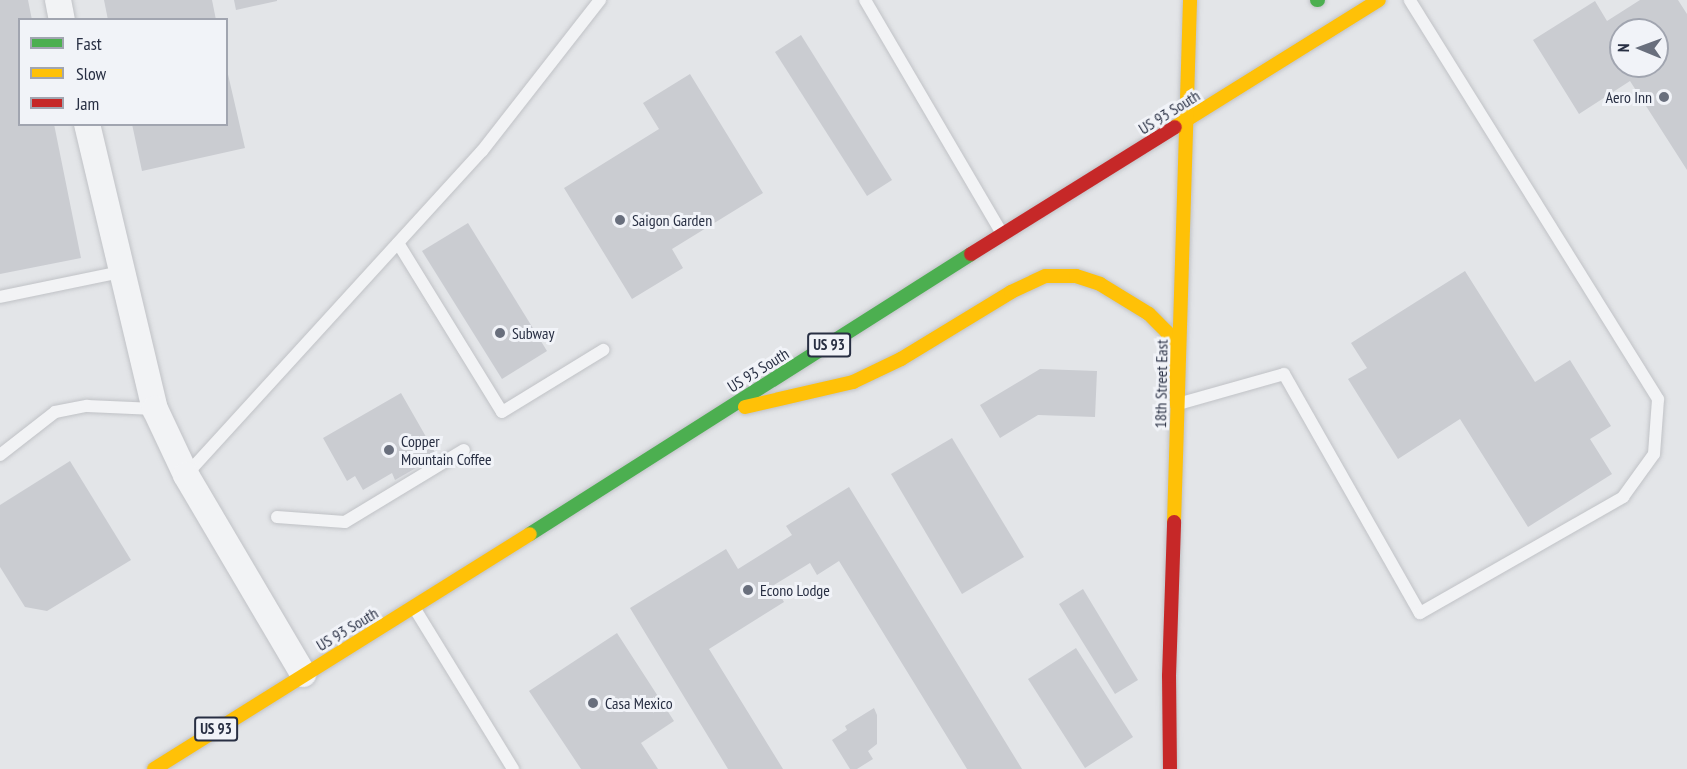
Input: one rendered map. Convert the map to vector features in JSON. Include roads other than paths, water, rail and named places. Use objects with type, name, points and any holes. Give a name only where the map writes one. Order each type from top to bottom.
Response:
[{"type":"main road","name":"18th Street East","points":[[1170,769],[1169,676],[1190,0]]},
{"type":"main road","name":"US 93 South","points":[[154,769],[303,674],[414,608],[1002,234],[1379,0]]},
{"type":"main road","points":[[719,413],[853,382],[901,359],[1011,292],[1047,276],[1076,276],[1100,284],[1149,314],[1167,332],[1176,358],[1177,405]]},
{"type":"street","points":[[58,0],[62,18]]},
{"type":"street","points":[[87,126],[155,410],[186,475],[303,674]]},
{"type":"lane","points":[[186,475],[482,151],[600,0]]},
{"type":"lane","points":[[865,0],[1002,234]]},
{"type":"lane","points":[[1177,405],[1284,374],[1420,613],[1623,497],[1654,454],[1658,399],[1410,0]]},
{"type":"lane","points":[[398,243],[502,412],[603,350]]},
{"type":"lane","points":[[0,297],[121,272]]},
{"type":"lane","points":[[0,455],[55,412],[87,406],[155,410]]},
{"type":"lane","points":[[277,518],[345,522],[464,450]]},
{"type":"lane","points":[[414,608],[513,769]]},
{"type":"place","name":"Aero Inn","points":[[1664,97]]},
{"type":"place","name":"Saigon Garden","points":[[620,220]]},
{"type":"place","name":"Subway","points":[[500,333]]},
{"type":"place","name":"Copper Mountain Coffee","points":[[389,450]]},
{"type":"place","name":"Econo Lodge","points":[[748,590]]},
{"type":"place","name":"Casa Mexico","points":[[593,703]]}]
